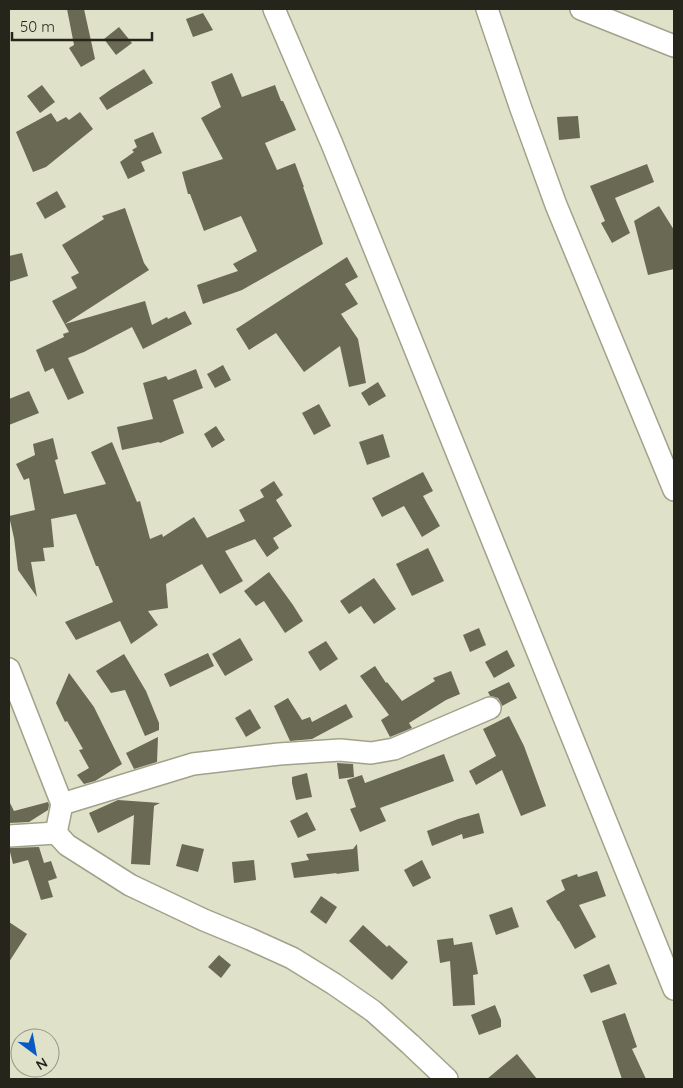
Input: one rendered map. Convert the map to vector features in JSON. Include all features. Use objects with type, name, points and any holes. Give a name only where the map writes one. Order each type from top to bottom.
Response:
[{"type":"street","points":[[274,9],[340,162],[674,989]]},
{"type":"street","points":[[487,9],[556,205],[674,490]]},
{"type":"street","points":[[581,9],[674,46]]},
{"type":"street","points":[[9,669],[62,804],[56,833]]},
{"type":"street","points":[[62,804],[193,764],[340,750],[371,753],[383,752],[490,708]]},
{"type":"street","points":[[9,836],[56,833]]},
{"type":"street","points":[[56,833],[67,845],[130,885],[204,920],[292,958],[317,973],[374,1012],[447,1079]]},
{"type":"building","points":[[67,9],[84,9],[95,59],[81,67],[69,48],[74,45]]},
{"type":"building","points":[[203,13],[213,30],[193,37],[186,19]]},
{"type":"building","points":[[119,27],[132,43],[116,55],[104,39]]},
{"type":"building","points":[[144,69],[153,83],[107,110],[99,98]]},
{"type":"building","points":[[232,73],[242,97],[275,85],[296,130],[265,143],[277,170],[295,163],[323,244],[242,290],[203,304],[197,285],[238,271],[233,264],[257,251],[241,216],[204,231],[190,194],[188,194],[182,172],[223,159],[201,118],[221,107],[211,82]]},
{"type":"building","points":[[42,85],[55,102],[40,113],[27,96]]},
{"type":"building","points":[[80,112],[93,129],[46,167],[33,172],[16,132],[51,113],[57,122],[66,117],[69,120]]},
{"type":"building","points":[[578,116],[580,138],[559,140],[557,117]]},
{"type":"building","points":[[153,132],[162,153],[141,162],[145,171],[128,179],[120,162],[134,152],[132,150],[137,147],[134,140]]},
{"type":"building","points":[[647,164],[654,182],[615,198],[630,233],[612,243],[601,223],[605,221],[590,186]]},
{"type":"building","points":[[57,191],[66,207],[45,219],[36,203]]},
{"type":"building","points":[[659,206],[674,230],[674,269],[648,275],[634,221]]},
{"type":"building","points":[[125,208],[144,263],[149,270],[65,324],[145,301],[152,325],[167,317],[168,319],[185,311],[192,324],[143,349],[132,327],[84,352],[68,358],[84,393],[68,400],[53,368],[45,372],[36,350],[64,337],[63,334],[69,332],[52,301],[77,288],[71,277],[79,273],[62,245],[104,219],[102,216]]},
{"type":"building","points":[[22,253],[28,276],[9,282],[9,256]]},
{"type":"building","points":[[347,257],[358,277],[345,284],[358,304],[341,314],[358,339],[366,383],[349,387],[340,346],[304,372],[276,333],[249,350],[236,329]]},
{"type":"building","points":[[223,365],[231,380],[215,388],[207,374]]},
{"type":"building","points":[[196,369],[203,388],[173,400],[184,433],[160,443],[122,450],[117,427],[153,419],[143,383],[166,376],[168,380]]},
{"type":"building","points":[[378,382],[386,396],[369,406],[361,393]]},
{"type":"building","points":[[29,391],[39,413],[9,425],[9,399]]},
{"type":"building","points":[[319,404],[331,426],[314,435],[302,413]]},
{"type":"building","points":[[216,426],[225,440],[212,448],[204,434]]},
{"type":"building","points":[[383,434],[390,457],[367,465],[359,442]]},
{"type":"building","points":[[53,438],[58,459],[55,460],[64,494],[106,484],[91,452],[112,442],[137,502],[140,501],[150,539],[162,534],[163,537],[194,517],[207,538],[245,521],[239,510],[264,497],[260,490],[274,481],[283,495],[276,500],[292,526],[273,538],[279,548],[267,557],[255,539],[225,551],[243,581],[220,594],[202,564],[166,584],[168,608],[148,611],[158,625],[131,644],[120,621],[76,640],[65,622],[113,602],[98,566],[96,566],[76,514],[51,519],[54,547],[43,548],[45,561],[31,562],[37,597],[18,570],[9,516],[35,510],[29,478],[24,480],[16,464],[35,455],[33,444]]},
{"type":"building","points":[[423,472],[433,491],[423,496],[440,526],[422,537],[404,506],[382,517],[372,498]]},
{"type":"building","points":[[428,548],[444,581],[412,596],[396,564]]},
{"type":"building","points":[[269,572],[303,621],[285,633],[264,601],[256,606],[244,591]]},
{"type":"building","points":[[374,578],[396,609],[374,624],[361,606],[349,614],[340,601]]},
{"type":"building","points":[[479,628],[486,645],[470,652],[463,635]]},
{"type":"building","points":[[240,638],[253,660],[225,676],[212,654]]},
{"type":"building","points":[[326,641],[338,659],[320,671],[308,652]]},
{"type":"building","points":[[507,650],[515,666],[494,678],[485,662]]},
{"type":"building","points":[[208,653],[214,666],[170,687],[164,674]]},
{"type":"building","points":[[124,654],[146,691],[159,723],[159,730],[145,736],[125,690],[111,693],[96,671]]},
{"type":"building","points":[[375,666],[386,683],[402,701],[435,681],[433,678],[451,671],[460,694],[446,700],[409,723],[412,728],[390,737],[381,720],[389,715],[360,676]]},
{"type":"building","points":[[69,673],[94,707],[122,764],[95,781],[84,784],[77,775],[89,768],[79,750],[83,749],[67,721],[65,722],[56,703]]},
{"type":"building","points":[[509,682],[517,698],[502,706],[498,698],[490,696],[488,692]]},
{"type":"building","points":[[288,698],[302,720],[310,717],[312,722],[346,704],[353,717],[312,739],[290,741],[274,706]]},
{"type":"building","points":[[250,709],[261,728],[246,737],[235,718]]},
{"type":"building","points":[[509,716],[524,746],[546,806],[521,816],[502,770],[476,785],[469,771],[496,756],[483,729]]},
{"type":"building","points":[[158,737],[157,762],[134,769],[126,753]]},
{"type":"building","points":[[444,754],[454,781],[380,808],[386,821],[360,832],[350,809],[356,807],[347,780],[362,775],[365,783]]},
{"type":"building","points":[[337,763],[353,764],[354,777],[339,779]]},
{"type":"building","points":[[307,773],[312,797],[296,800],[292,777]]},
{"type":"building","points":[[118,800],[160,803],[154,806],[150,865],[131,864],[134,815],[98,833],[89,813]]},
{"type":"building","points":[[9,801],[14,811],[48,802],[49,805],[48,810],[29,822],[9,823]]},
{"type":"building","points":[[307,812],[316,830],[298,838],[290,821]]},
{"type":"building","points":[[479,813],[484,833],[463,839],[462,834],[432,846],[427,831]]},
{"type":"building","points":[[182,844],[204,849],[198,872],[176,866]]},
{"type":"building","points":[[357,844],[359,871],[294,878],[291,863],[309,860],[306,854],[353,849]]},
{"type":"building","points":[[39,847],[44,863],[51,861],[57,878],[48,881],[53,897],[41,900],[28,860],[13,864],[9,848]]},
{"type":"building","points":[[254,860],[256,880],[234,883],[232,862]]},
{"type":"building","points":[[422,860],[431,878],[413,887],[404,870]]},
{"type":"building","points":[[597,871],[606,896],[579,905],[596,937],[575,949],[546,901],[565,890],[561,880],[577,874],[578,877]]},
{"type":"building","points":[[321,896],[337,907],[326,924],[310,912]]},
{"type":"building","points":[[512,907],[519,927],[496,935],[489,915]]},
{"type":"building","points":[[9,922],[27,934],[9,962]]},
{"type":"building","points":[[363,925],[387,947],[389,945],[408,962],[392,980],[349,941]]},
{"type":"building","points":[[453,938],[454,945],[472,942],[478,974],[473,975],[475,1005],[453,1006],[450,961],[440,963],[437,940]]},
{"type":"building","points":[[219,955],[231,965],[221,978],[208,967]]},
{"type":"building","points":[[609,964],[617,984],[591,993],[583,975]]},
{"type":"building","points":[[495,1005],[501,1020],[501,1027],[479,1035],[471,1015]]},
{"type":"building","points":[[625,1013],[637,1047],[632,1049],[646,1079],[622,1079],[602,1021]]},
{"type":"building","points":[[517,1054],[537,1079],[487,1079]]}]
